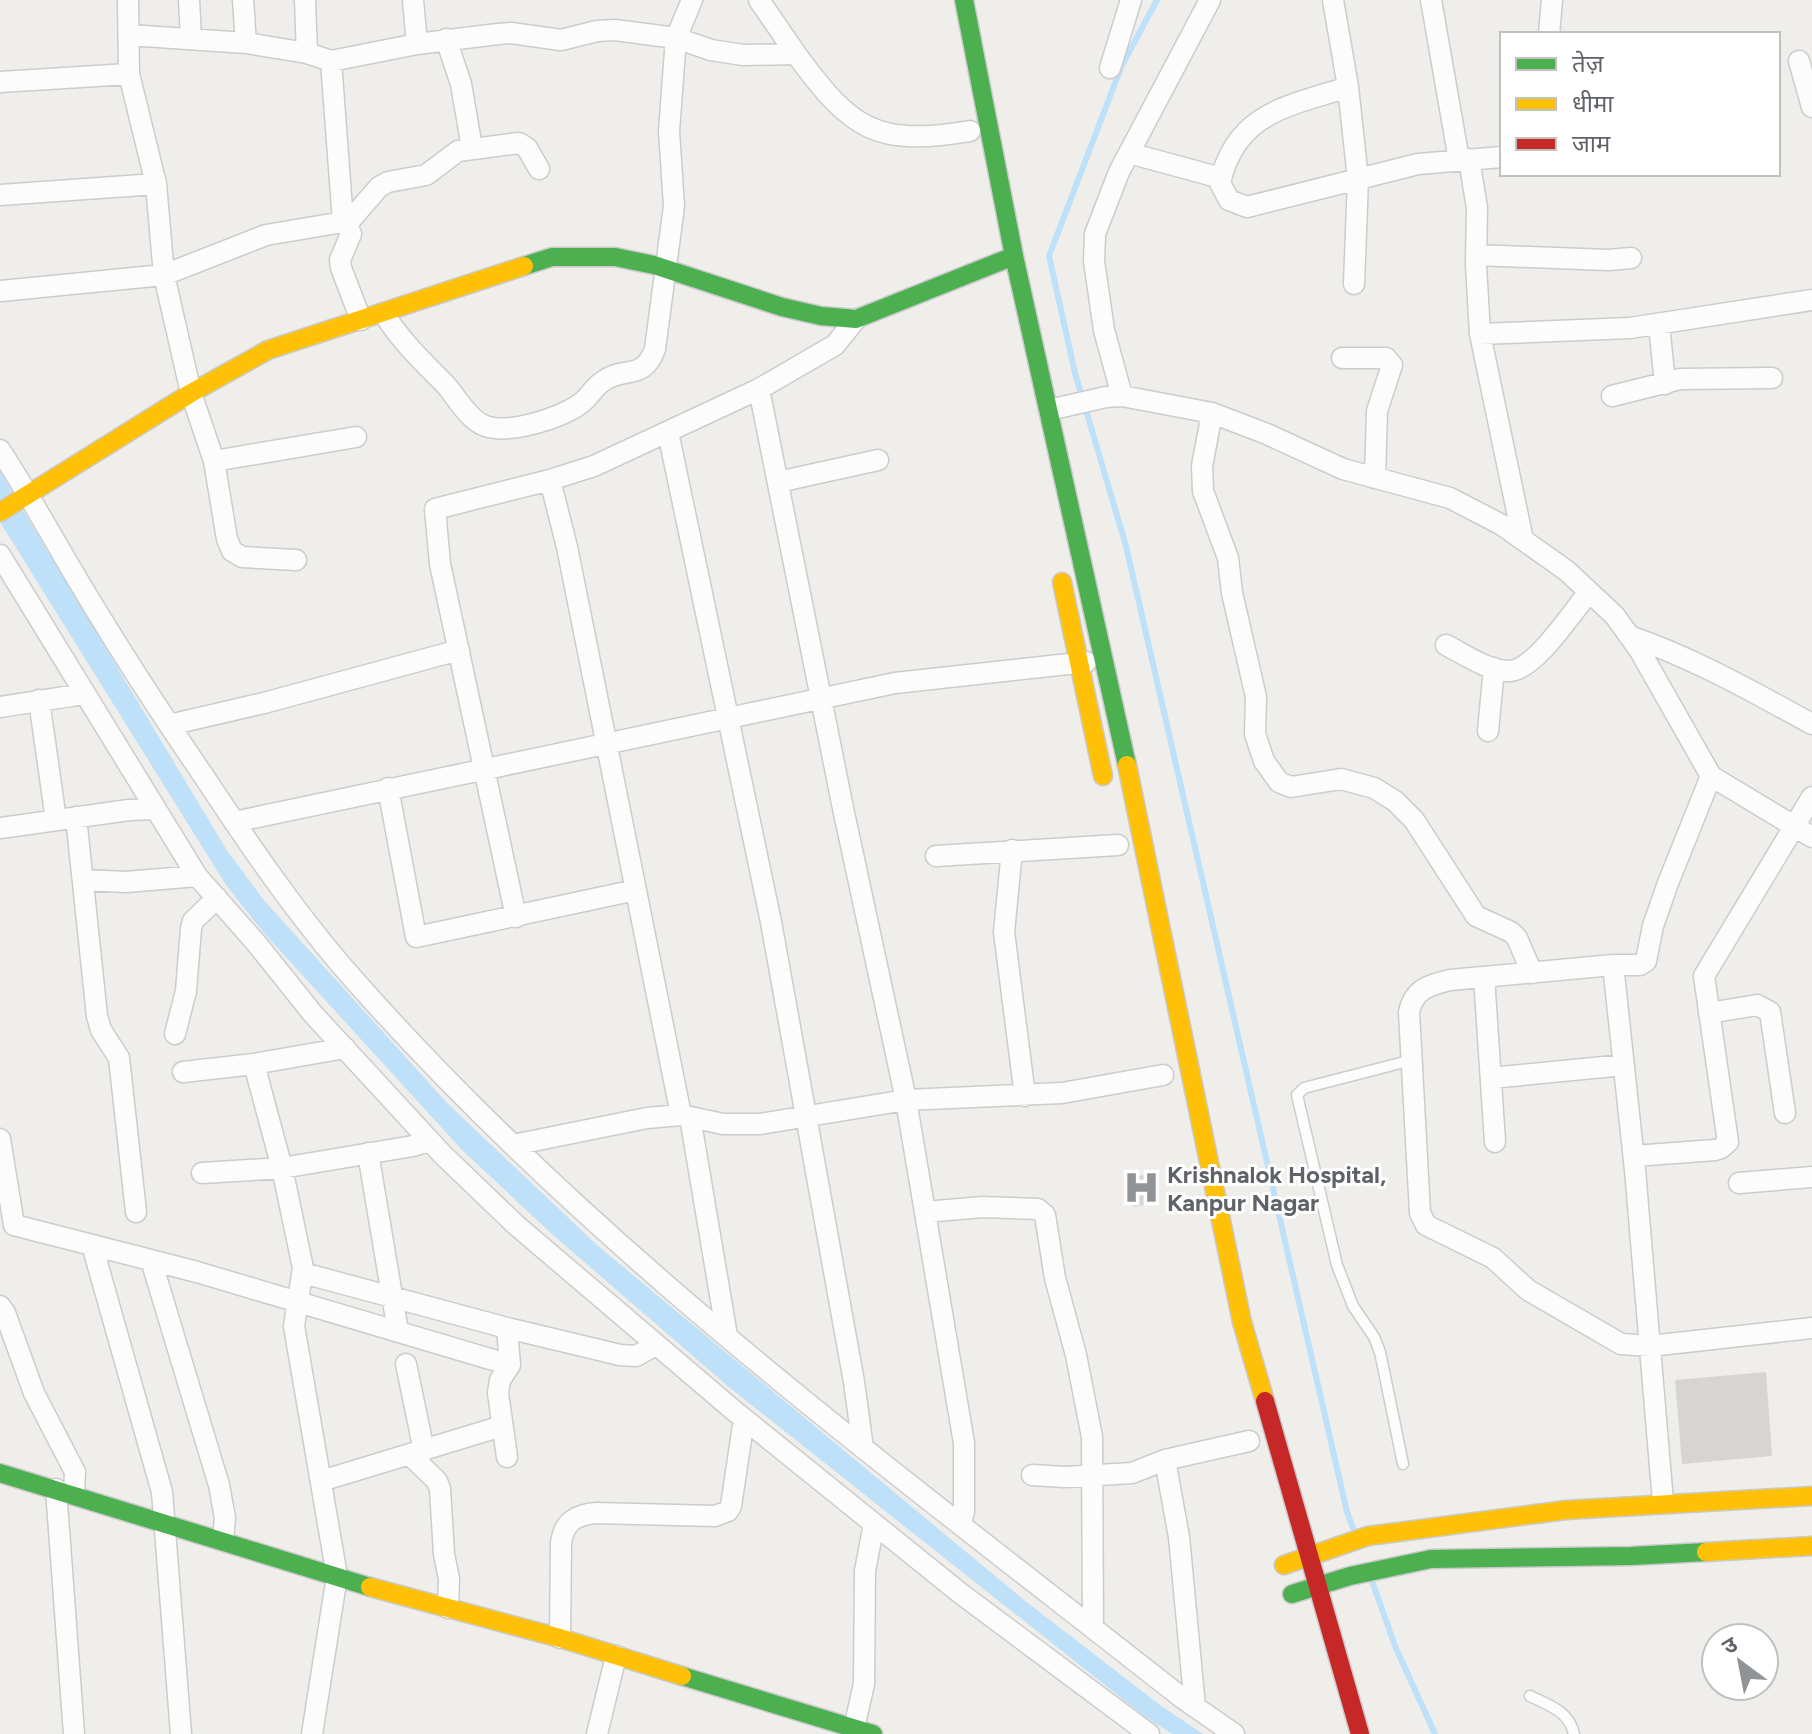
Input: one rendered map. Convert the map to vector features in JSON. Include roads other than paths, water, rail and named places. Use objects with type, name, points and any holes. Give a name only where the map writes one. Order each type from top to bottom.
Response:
[{"type":"main road","points":[[964,0],[1014,256],[1105,657],[1242,1322],[1360,1734]]},
{"type":"main road","points":[[0,512],[191,393],[268,350],[552,257],[615,257],[782,307],[821,316],[856,319],[1014,256]]},
{"type":"main road","points":[[1058,565],[1108,799]]},
{"type":"main road","points":[[0,1473],[337,1576],[560,1638],[804,1724],[864,1731]]},
{"type":"main road","points":[[1812,1496],[1663,1502],[1566,1510],[1368,1536],[1308,1556],[1282,1558],[1295,1603],[1317,1587],[1350,1576],[1431,1559],[1631,1556],[1812,1546]]},
{"type":"street","points":[[128,0],[129,74],[156,184],[164,275],[191,393],[214,461],[227,539],[232,551],[242,557],[296,560]]},
{"type":"street","points":[[189,0],[191,38]]},
{"type":"street","points":[[243,0],[246,43]]},
{"type":"street","points":[[305,0],[307,53]]},
{"type":"street","points":[[413,0],[417,44]]},
{"type":"street","points":[[384,314],[406,346],[447,386],[478,423],[496,429],[508,429],[566,412],[582,403],[606,379],[648,365],[655,349],[674,206],[669,131],[676,38],[692,0]]},
{"type":"street","points":[[759,0],[826,94],[847,115],[863,125],[908,136],[970,131]]},
{"type":"street","points":[[1110,68],[1131,0]]},
{"type":"street","points":[[1114,397],[1094,261],[1095,234],[1129,153],[1210,0]]},
{"type":"street","points":[[1333,0],[1348,87],[1358,179],[1354,284]]},
{"type":"street","points":[[1431,0],[1477,208],[1480,334],[1523,540]]},
{"type":"street","points":[[1549,32],[1552,0]]},
{"type":"street","points":[[129,35],[246,43],[307,53],[331,61],[446,39],[511,33],[561,40],[606,30],[676,38],[711,50],[743,55],[796,54]]},
{"type":"street","points":[[446,39],[461,84],[472,148]]},
{"type":"street","points":[[1780,63],[1806,60],[1812,107]]},
{"type":"street","points":[[331,61],[345,223],[351,234],[340,260],[361,320]]},
{"type":"street","points":[[0,82],[129,74]]},
{"type":"street","points":[[1348,87],[1260,118],[1246,129],[1221,178],[1220,183],[1229,200],[1247,207],[1418,164],[1500,157]]},
{"type":"street","points":[[0,291],[164,275],[266,235],[345,223],[379,187],[388,182],[426,175],[458,151],[519,143],[527,148],[539,169]]},
{"type":"street","points":[[1129,153],[1221,178]]},
{"type":"street","points":[[0,195],[156,184]]},
{"type":"street","points":[[1476,255],[1608,260],[1631,258]]},
{"type":"street","points":[[1480,334],[1630,328],[1812,300]]},
{"type":"street","points":[[516,917],[440,564],[435,509],[594,466],[759,389],[835,345],[856,319]]},
{"type":"street","points":[[1659,324],[1665,384]]},
{"type":"street","points":[[1342,358],[1386,358],[1392,365],[1377,411],[1375,478]]},
{"type":"street","points":[[1612,396],[1696,378],[1772,378]]},
{"type":"street","points":[[759,389],[844,813],[906,1100],[964,1443],[964,1511],[961,1523]]},
{"type":"street","points":[[1049,410],[1114,397],[1212,413],[1343,469],[1450,498],[1502,525],[1567,571],[1615,616],[1711,776],[1803,832]]},
{"type":"street","points":[[1212,413],[1202,466],[1203,491],[1228,558],[1232,593],[1256,697],[1255,734],[1264,761],[1279,782],[1291,787],[1341,779],[1374,788],[1395,801],[1414,820],[1476,916],[1511,932],[1517,938],[1532,973]]},
{"type":"street","points":[[668,432],[729,717],[807,1117],[863,1448]]},
{"type":"street","points":[[214,461],[356,437]]},
{"type":"street","points":[[0,450],[24,496],[85,593],[270,876],[340,963],[414,1045],[544,1177],[665,1285],[863,1448],[1195,1707],[1234,1734]]},
{"type":"street","points":[[778,482],[878,460]]},
{"type":"street","points":[[550,480],[567,547],[605,743],[685,1116],[727,1336]]},
{"type":"street","points":[[0,555],[197,876],[429,1141],[516,1225],[744,1419],[960,1593],[1149,1734]]},
{"type":"street","points":[[1446,645],[1494,668],[1508,671],[1531,661],[1589,592]]},
{"type":"street","points":[[1629,636],[1732,681],[1812,724]]},
{"type":"street","points":[[169,725],[264,703],[459,650]]},
{"type":"street","points":[[234,822],[895,683],[1078,664],[1105,657]]},
{"type":"street","points":[[1488,731],[1494,668]]},
{"type":"street","points":[[0,707],[84,694]]},
{"type":"street","points":[[39,700],[83,880],[97,1016],[101,1030],[119,1058],[136,1212]]},
{"type":"street","points":[[1711,776],[1658,911],[1646,961],[1640,965],[1613,965],[1431,984],[1415,995],[1409,1012],[1419,1208],[1426,1225],[1493,1258],[1528,1290],[1621,1344],[1650,1346],[1812,1328]]},
{"type":"street","points":[[388,788],[416,937],[636,890]]},
{"type":"street","points":[[1634,1156],[1715,1150],[1728,1142],[1704,976],[1803,832],[1812,797]]},
{"type":"street","points":[[0,828],[155,809]]},
{"type":"street","points":[[936,856],[1118,845]]},
{"type":"street","points":[[1012,850],[1004,932],[1025,1096]]},
{"type":"street","points":[[83,880],[126,882],[197,876]]},
{"type":"street","points":[[175,1034],[186,991],[193,921],[217,898]]},
{"type":"street","points":[[1613,965],[1634,1156],[1663,1502]]},
{"type":"street","points":[[1484,977],[1495,1142]]},
{"type":"street","points":[[1709,1013],[1757,1005],[1770,1012],[1785,1113]]},
{"type":"street","points":[[183,1072],[254,1064],[345,1048]]},
{"type":"street","points":[[254,1064],[282,1168],[303,1273],[294,1326],[337,1576],[312,1734]]},
{"type":"street","points":[[1491,1078],[1624,1065]]},
{"type":"street","points":[[513,1145],[647,1118],[685,1116],[723,1124],[760,1124],[906,1100],[1062,1093],[1163,1075]]},
{"type":"street","points":[[0,1139],[14,1225],[510,1360]]},
{"type":"street","points":[[202,1173],[282,1168],[429,1141]]},
{"type":"street","points":[[368,1153],[398,1331]]},
{"type":"street","points":[[1739,1183],[1812,1177]]},
{"type":"street","points":[[925,1212],[983,1207],[1038,1209],[1045,1215],[1055,1278],[1076,1355],[1092,1437],[1093,1628]]},
{"type":"street","points":[[92,1245],[162,1492],[181,1734]]},
{"type":"street","points":[[151,1260],[219,1485],[225,1518],[223,1540]]},
{"type":"street","points":[[303,1273],[508,1331],[620,1355],[636,1356],[656,1345]]},
{"type":"street","points":[[0,1306],[34,1393],[75,1472],[65,1492],[74,1734]]},
{"type":"street","points":[[507,1457],[499,1386],[510,1360],[508,1331]]},
{"type":"street","points":[[406,1364],[417,1453],[437,1481],[442,1496],[444,1554],[449,1579],[448,1608]]},
{"type":"street","points":[[560,1638],[561,1543],[569,1521],[596,1513],[715,1516],[728,1511],[744,1419]]},
{"type":"street","points":[[321,1481],[502,1426]]},
{"type":"street","points":[[1032,1475],[1132,1473],[1165,1460],[1249,1441]]},
{"type":"street","points":[[1165,1460],[1179,1537],[1195,1707]]},
{"type":"street","points":[[864,1731],[865,1571],[874,1524]]},
{"type":"street","points":[[597,1734],[616,1656]]},
{"type":"lane","points":[[1403,1464],[1380,1352],[1374,1337],[1353,1306],[1337,1265],[1297,1095],[1304,1088],[1412,1060]]},
{"type":"lane","points":[[1530,1696],[1558,1709],[1568,1718],[1574,1734]]},
{"type":"water","points":[[0,472],[226,849],[262,898],[448,1104],[598,1246],[1024,1600],[1160,1705],[1203,1734],[1172,1734],[1144,1716],[730,1388],[553,1235],[463,1151],[263,932],[226,885],[0,522]]},
{"type":"waterway","points":[[1157,0],[1122,65],[1049,256],[1075,373],[1126,546],[1347,1512],[1355,1533]]},
{"type":"waterway","points":[[1372,1581],[1395,1646],[1435,1734]]},
{"type":"place","name":"Krishnalok Hospital, Kanpur Nagar","points":[[1141,1188]]}]
